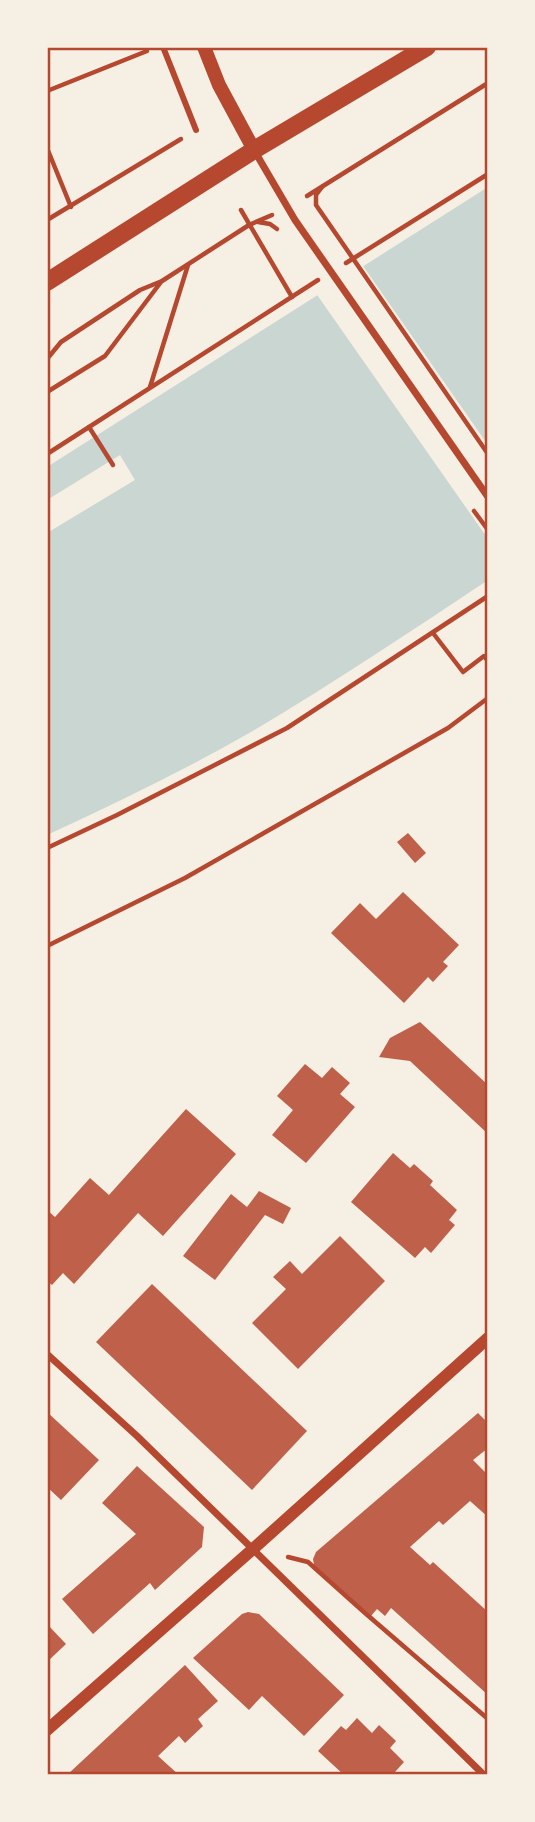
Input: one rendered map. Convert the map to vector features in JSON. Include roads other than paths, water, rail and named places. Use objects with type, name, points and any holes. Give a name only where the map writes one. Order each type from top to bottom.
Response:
[{"type":"main road","points":[[204,47],[219,85],[254,150]]},
{"type":"main road","points":[[47,282],[254,150],[427,47]]},
{"type":"street","points":[[163,47],[196,130]]},
{"type":"street","points":[[254,150],[295,220],[488,497]]},
{"type":"street","points":[[47,1730],[488,1338]]},
{"type":"street","points":[[47,1354],[137,1436],[484,1775]]}]
